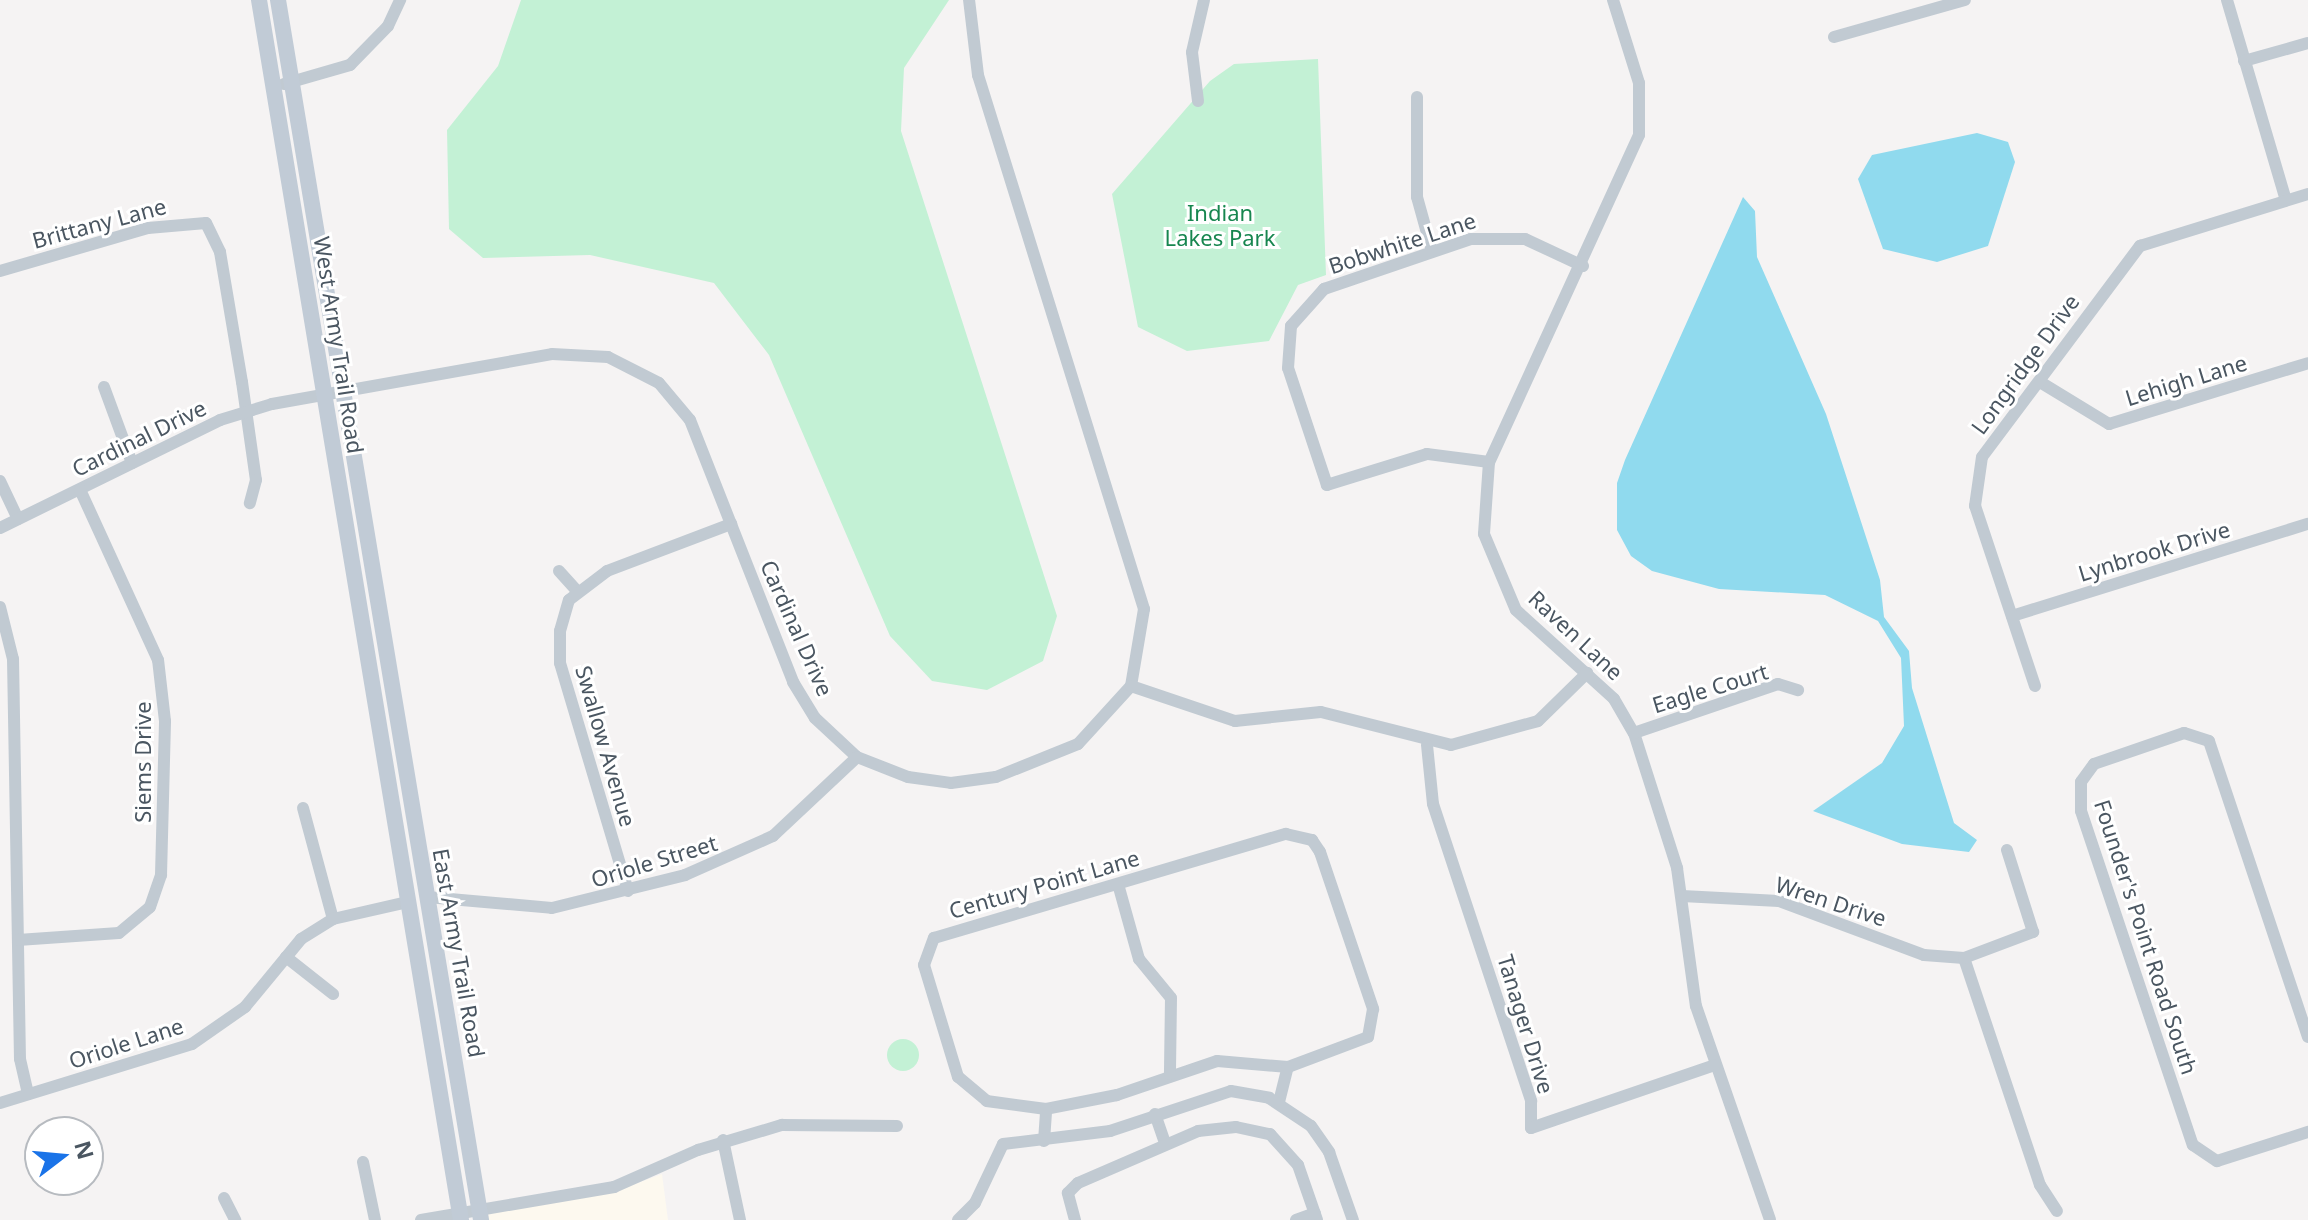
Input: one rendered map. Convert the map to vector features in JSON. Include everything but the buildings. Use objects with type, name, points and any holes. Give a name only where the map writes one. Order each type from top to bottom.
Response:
[{"type":"main road","name":"West Army Trail Road","points":[[259,0],[375,697]]},
{"type":"main road","name":"West Army Trail Road","points":[[278,0],[393,693]]},
{"type":"main road","name":"East Army Trail Road","points":[[393,693],[480,1215]]},
{"type":"main road","name":"East Army Trail Road","points":[[375,697],[460,1217]]},
{"type":"street","points":[[274,86],[350,65],[388,26],[400,0]]},
{"type":"street","name":"Cardinal Drive","points":[[0,528],[132,463],[246,412],[324,392],[569,353],[638,368],[690,420],[800,695],[857,757],[922,781],[996,777],[1078,744],[1131,686],[1144,636],[1139,585],[978,75],[969,0]]},
{"type":"street","points":[[1198,101],[1192,52],[1204,0]]},
{"type":"street","name":"Raven Lane","points":[[1613,0],[1636,67],[1641,121],[1583,266],[1489,462],[1484,534],[1499,582],[1533,628],[1587,673],[1634,733],[1682,896],[1688,975],[1715,1065],[1770,1220]]},
{"type":"street","points":[[1834,37],[1965,0]]},
{"type":"street","points":[[2227,0],[2286,200]]},
{"type":"street","points":[[2244,61],[2308,43]]},
{"type":"street","points":[[1417,97],[1417,197],[1432,251]]},
{"type":"street","name":"Longridge Drive","points":[[2035,686],[1974,489],[1982,457],[2140,246],[2308,194]]},
{"type":"street","name":"Brittany Lane","points":[[0,271],[148,228],[206,223],[220,252],[246,412]]},
{"type":"street","name":"Bobwhite Lane","points":[[1489,462],[1427,454],[1327,485],[1288,368],[1291,326],[1309,299],[1432,251],[1510,235],[1583,266]]},
{"type":"street","name":"Lehigh Lane","points":[[2040,382],[2093,421],[2109,424],[2308,363]]},
{"type":"street","points":[[104,387],[132,463]]},
{"type":"street","points":[[246,412],[256,480],[250,503]]},
{"type":"street","points":[[0,481],[18,519]]},
{"type":"street","name":"Siems Drive","points":[[18,940],[119,933],[150,907],[161,875],[165,721],[158,660],[80,490]]},
{"type":"street","points":[[559,571],[578,592],[607,571],[731,524]]},
{"type":"street","name":"Lynbrook Drive","points":[[2012,616],[2308,524]]},
{"type":"street","name":"Swallow Avenue","points":[[578,592],[560,631],[560,663],[628,891]]},
{"type":"street","points":[[0,607],[13,659],[20,1059],[28,1094]]},
{"type":"street","points":[[1131,686],[1225,720],[1334,713],[1427,745],[1464,743],[1538,721],[1587,673]]},
{"type":"street","name":"Eagle Court","points":[[1634,733],[1778,684],[1798,690]]},
{"type":"street","name":"Founder's Point Road South","points":[[2308,1037],[2209,741],[2184,733],[2094,764],[2081,782],[2081,811],[2193,1145],[2217,1161],[2308,1132]]},
{"type":"street","name":"Tanager Drive","points":[[1427,745],[1433,804],[1531,1101],[1531,1128],[1715,1065]]},
{"type":"street","name":"Oriole Street","points":[[427,897],[552,908],[628,891],[710,867],[773,836],[857,757]]},
{"type":"street","points":[[303,808],[333,919]]},
{"type":"street","name":"Century Point Lane","points":[[1286,834],[1312,840],[1374,1022],[1356,1045],[1288,1067],[1217,1061],[1170,1074],[1117,1095],[1046,1109],[987,1101],[958,1077],[924,965],[926,949],[947,931],[1286,834]]},
{"type":"street","name":"Wren Drive","points":[[1682,896],[1779,901],[1924,955],[1964,958],[2033,932],[2007,850]]},
{"type":"street","points":[[1118,884],[1139,959],[1171,998],[1170,1074]]},
{"type":"street","name":"Oriole Lane","points":[[0,1103],[192,1044],[245,1007],[286,957],[333,919],[408,902]]},
{"type":"street","points":[[286,957],[333,994]]},
{"type":"street","points":[[1964,958],[2040,1185],[2057,1211]]},
{"type":"street","points":[[1279,1102],[1288,1067]]},
{"type":"street","points":[[958,1220],[975,1203],[1003,1144],[1044,1141],[1155,1114],[1223,1092],[1279,1102],[1321,1139],[1353,1220]]},
{"type":"street","points":[[1044,1141],[1046,1109]]},
{"type":"street","points":[[1155,1114],[1165,1143]]},
{"type":"street","points":[[421,1220],[480,1215],[623,1185],[723,1140],[815,1121],[897,1126]]},
{"type":"street","points":[[1075,1220],[1068,1193],[1078,1183],[1165,1143],[1236,1127],[1270,1134],[1298,1165],[1316,1216],[1296,1220]]},
{"type":"street","points":[[723,1140],[740,1220]]},
{"type":"street","points":[[363,1162],[375,1220]]},
{"type":"street","points":[[224,1198],[235,1220]]},
{"type":"shaded area","points":[[662,1174],[668,1220],[486,1220],[485,1214],[619,1190]]},
{"type":"green space","points":[[521,0],[949,0],[904,68],[901,131],[1057,616],[1043,661],[987,690],[932,681],[890,636],[769,355],[714,283],[590,255],[483,258],[449,229],[447,130],[498,66]]},
{"type":"green space","name":"Indian Lakes Park","points":[[1318,59],[1326,275],[1298,285],[1269,341],[1187,351],[1138,327],[1112,194],[1210,81],[1234,64]]},
{"type":"green space","points":[[903,1039],[915,1043],[919,1055],[915,1067],[903,1071],[891,1067],[887,1055],[891,1043]]},
{"type":"water","points":[[1977,133],[2008,142],[2015,162],[1988,246],[1937,262],[1883,249],[1858,179],[1872,155]]},
{"type":"water","points":[[1743,197],[1755,211],[1757,257],[1826,414],[1880,580],[1884,617],[1909,651],[1912,688],[1954,823],[1977,840],[1969,852],[1902,844],[1813,811],[1882,763],[1904,726],[1901,658],[1878,621],[1825,595],[1719,589],[1652,571],[1631,556],[1617,530],[1617,483],[1625,460]]}]
